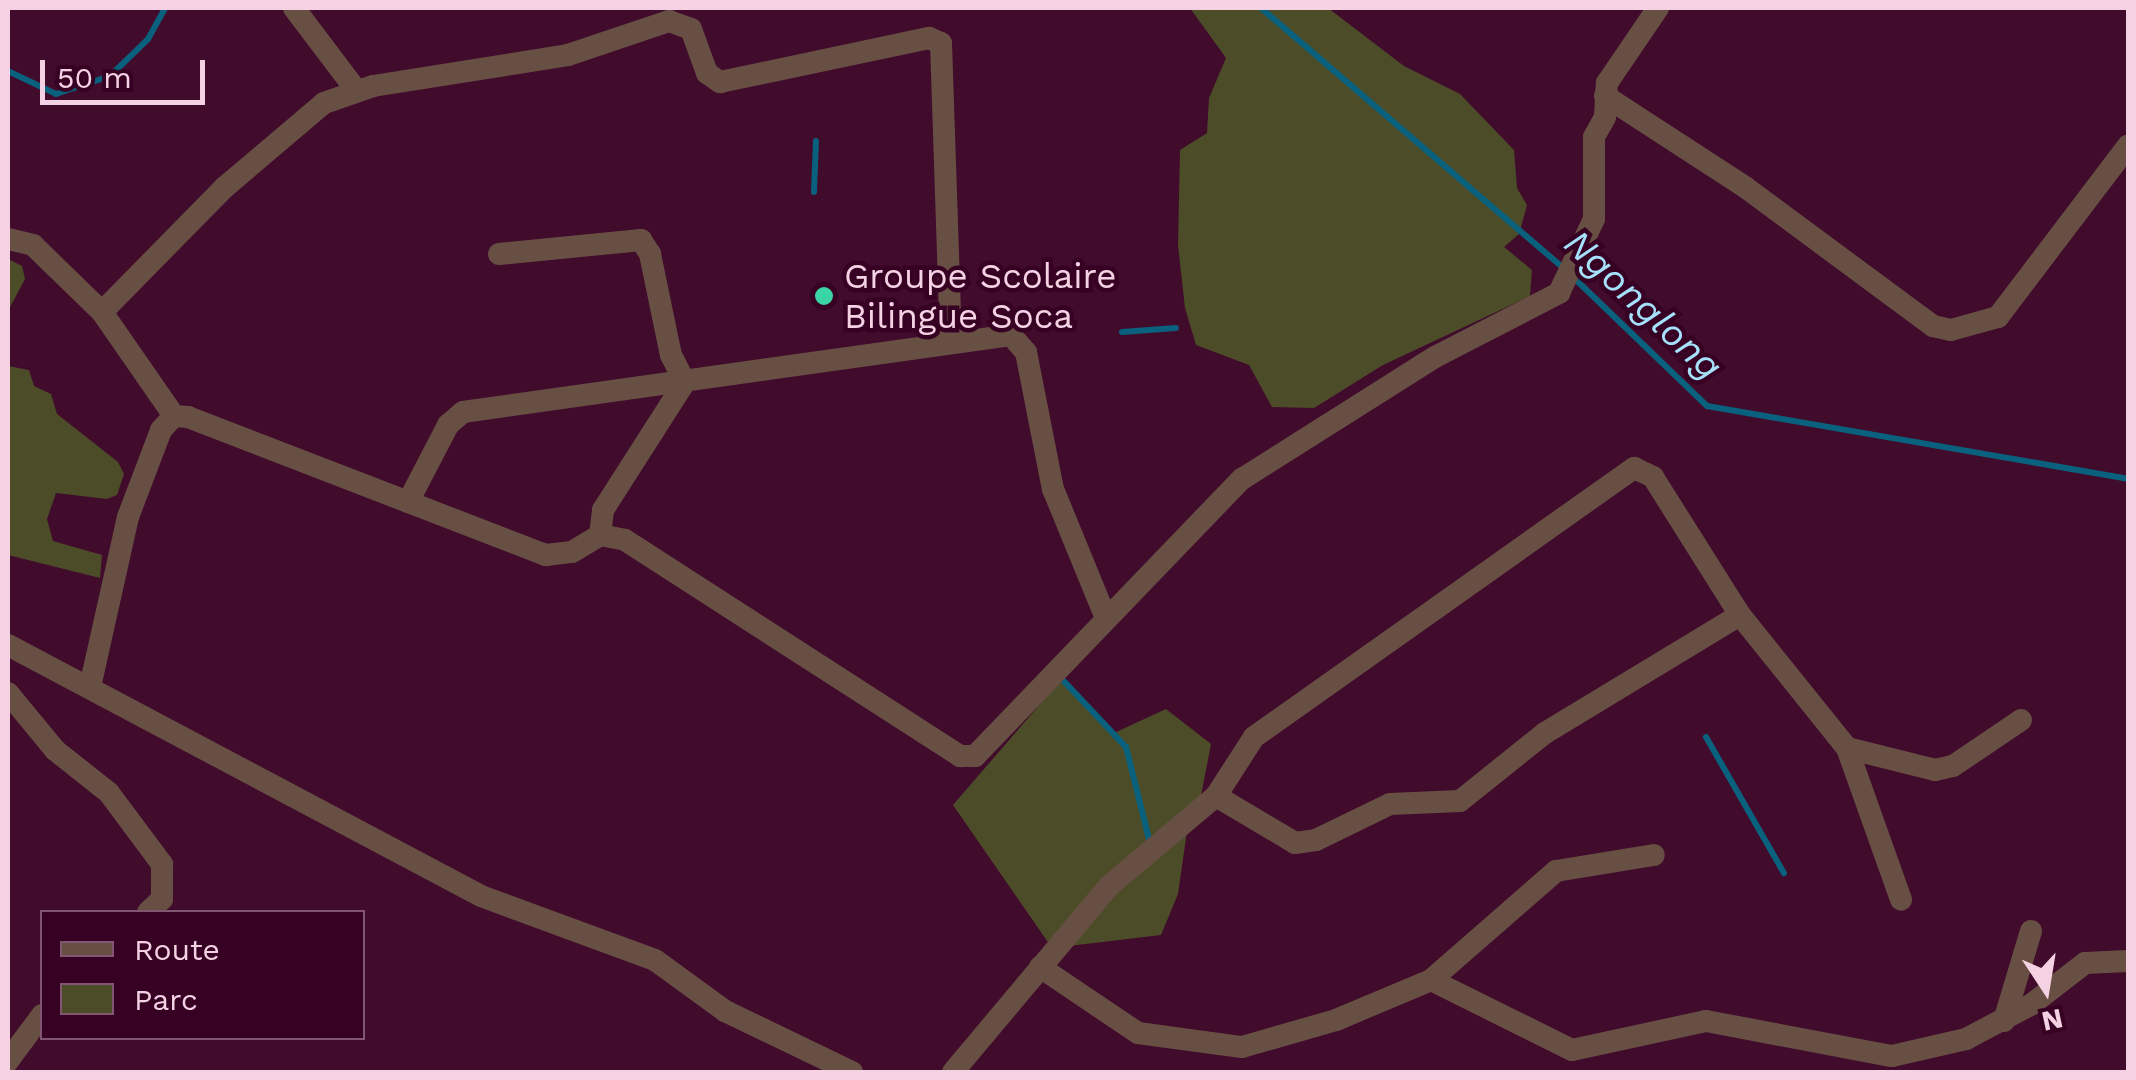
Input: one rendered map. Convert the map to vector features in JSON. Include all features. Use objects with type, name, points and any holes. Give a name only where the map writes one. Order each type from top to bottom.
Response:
[{"type":"street","points":[[294,8],[356,90]]},
{"type":"street","points":[[8,239],[32,246],[102,312],[174,416],[546,555],[572,552],[600,535],[625,540],[967,757],[980,752],[1242,479],[1435,357],[1559,293],[1594,219],[1594,137],[1604,116],[1604,96],[1658,8]]},
{"type":"street","points":[[102,312],[225,186],[324,104],[356,90],[568,56],[669,21],[691,29],[710,79],[720,82],[936,40],[944,48],[951,342]]},
{"type":"street","points":[[1604,96],[1745,186],[1934,326],[1950,330],[1998,317],[2128,146]]},
{"type":"street","points":[[499,254],[641,240],[650,254],[671,355],[685,382]]},
{"type":"street","points":[[408,502],[448,424],[463,412],[996,333],[1021,342],[1053,488],[1106,618]]},
{"type":"street","points":[[600,535],[603,510],[685,382]]},
{"type":"street","points":[[90,687],[115,558],[161,430],[174,416]]},
{"type":"street","points":[[953,1072],[1109,886],[1216,796],[1254,737],[1622,472],[1642,468],[1653,477],[1740,615],[1847,748],[1902,900]]},
{"type":"street","points":[[1216,796],[1294,843],[1316,840],[1390,804],[1460,801],[1546,732],[1740,615]]},
{"type":"street","points":[[8,646],[481,896],[655,960],[724,1011],[852,1072]]},
{"type":"street","points":[[8,693],[55,750],[109,793],[162,864],[162,899],[150,910]]},
{"type":"street","points":[[1847,748],[1935,770],[1953,766],[2021,720]]},
{"type":"street","points":[[1040,967],[1138,1032],[1230,1048],[1336,1020],[1430,980],[1556,870],[1654,854]]},
{"type":"street","points":[[2004,1021],[2031,931]]},
{"type":"street","points":[[1430,980],[1572,1050],[1706,1021],[1892,1056],[1946,1046],[2004,1021],[2086,963],[2128,961]]},
{"type":"street","points":[[8,1061],[40,1018]]},
{"type":"green space","points":[[1190,8],[1328,8],[1404,66],[1460,94],[1514,150],[1517,188],[1527,205],[1519,234],[1504,247],[1532,270],[1530,296],[1383,365],[1314,408],[1272,407],[1249,365],[1196,345],[1185,308],[1178,245],[1180,150],[1207,133],[1209,98],[1226,58]]},
{"type":"green space","points":[[8,259],[22,266],[25,279],[8,311]]},
{"type":"green space","points":[[8,366],[29,370],[34,386],[51,394],[57,414],[118,462],[124,474],[117,495],[107,499],[56,493],[47,519],[53,541],[102,555],[100,578],[8,555]]},
{"type":"green space","points":[[1060,681],[1114,733],[1166,709],[1211,744],[1201,796],[1189,817],[1178,894],[1161,935],[1052,948],[953,805]]},
{"type":"waterway","name":"Ngonglong","points":[[8,71],[56,94],[110,76],[148,39],[165,8]]},
{"type":"waterway","name":"Ngonglong","points":[[1261,8],[1564,269]]},
{"type":"waterway","points":[[814,192],[816,141]]},
{"type":"waterway","name":"Ngonglong","points":[[1573,277],[1707,406],[2128,479]]},
{"type":"waterway","points":[[1122,332],[1176,328]]},
{"type":"waterway","points":[[1059,676],[1126,747],[1150,843]]},
{"type":"waterway","points":[[1706,737],[1784,873]]},
{"type":"place","name":"Groupe Scolaire Bilingue Soca","points":[[824,296]]}]
